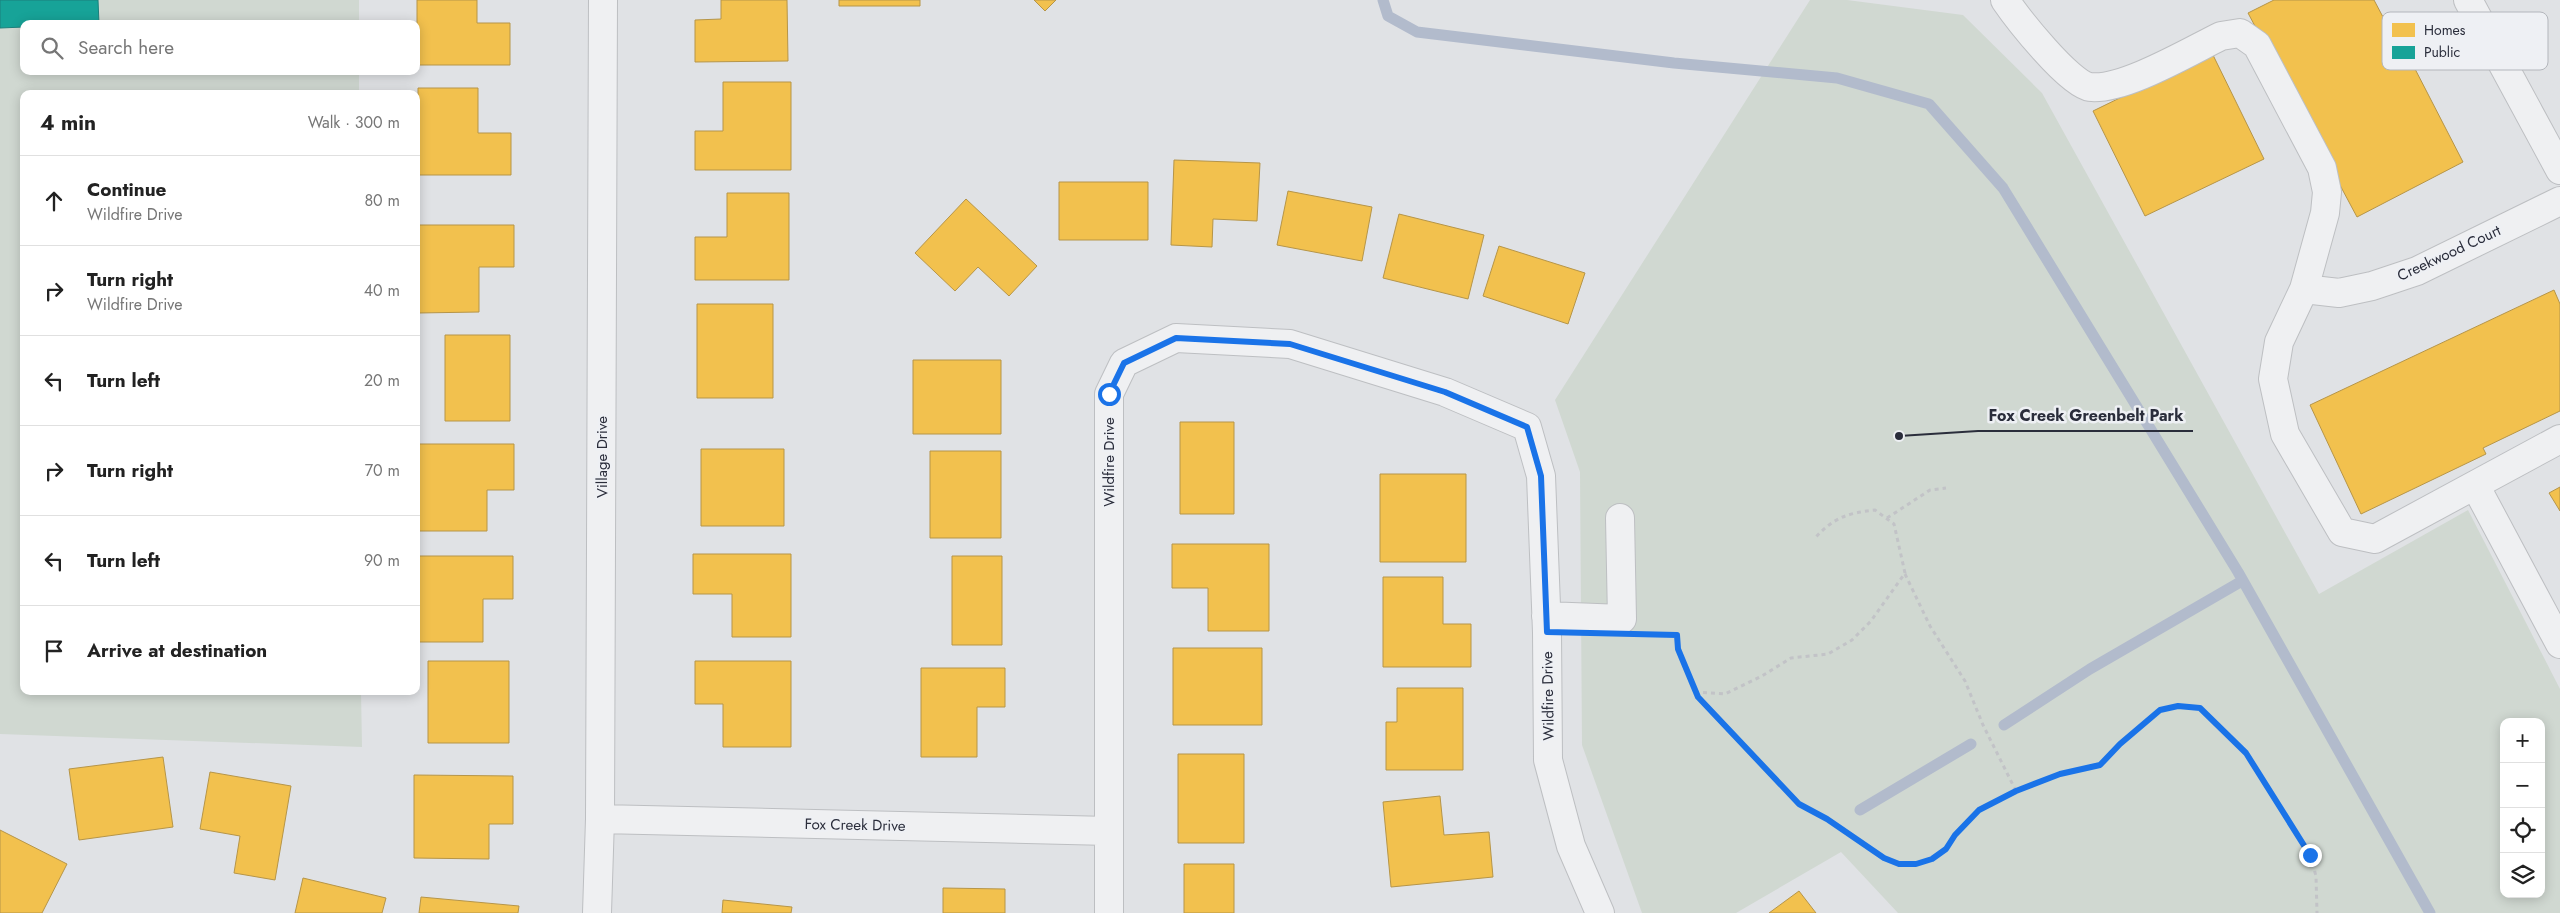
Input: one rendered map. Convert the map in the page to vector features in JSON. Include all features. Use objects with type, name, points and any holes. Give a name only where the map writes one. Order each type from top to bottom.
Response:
[{"type":"street","name":"Village Drive","points":[[597,913],[600,819],[603,0]]},
{"type":"street","points":[[2005,0],[2019,20],[2069,74],[2089,87],[2118,85],[2222,36],[2240,33],[2257,45],[2322,168],[2326,184],[2325,213],[2304,289],[2279,342],[2273,379],[2285,434],[2342,532],[2375,539],[2560,439]]},
{"type":"street","points":[[2468,0],[2474,12]]},
{"type":"street","points":[[2506,70],[2560,170]]},
{"type":"street","name":"Creekwood Court","points":[[2304,289],[2338,293],[2381,283],[2417,270],[2560,201]]},
{"type":"street","name":"Wildfire Drive","points":[[1109,913],[1109,394],[1124,363],[1176,338],[1290,344],[1445,392],[1527,427],[1541,476],[1546,616],[1548,760],[1571,846],[1600,913]]},
{"type":"street","points":[[2475,485],[2560,644]]},
{"type":"street","points":[[1546,616],[1622,619],[1620,518]]},
{"type":"street","name":"Fox Creek Drive","points":[[600,819],[1109,831]]},
{"type":"path","points":[[1887,518],[1930,490],[1946,488]]},
{"type":"path","points":[[1814,539],[1827,525],[1849,513],[1875,510],[1894,524],[1905,573],[1930,626],[1965,682],[2016,791]]},
{"type":"path","points":[[1696,692],[1725,694],[1762,676],[1791,658],[1828,654],[1852,640],[1871,621],[1905,573]]},
{"type":"path","points":[[1649,635],[1677,635],[1678,649],[1698,697],[1799,804],[1827,819],[1884,858],[1899,864],[1916,864],[1932,859],[1946,849],[1955,835],[1979,810],[2016,791],[2060,774],[2100,765],[2120,744],[2160,710],[2178,706],[2200,708],[2246,753],[2310,855],[2316,876],[2317,913]]},
{"type":"shaded area","points":[[0,0],[359,0],[359,20],[20,20],[20,75],[359,75],[359,90],[20,90],[20,695],[361,695],[362,747],[0,734]]},
{"type":"shaded area","points":[[1810,0],[1847,0],[1963,15],[2042,93],[2319,594],[2468,510],[2560,689],[2560,913],[1898,913],[1841,852],[1736,913],[1642,913],[1582,745],[1580,472],[1555,400]]},
{"type":"building: Homes","points":[[417,0],[477,0],[477,23],[510,23],[510,65],[420,65],[420,20],[417,20]]},
{"type":"building: Homes","points":[[721,0],[787,0],[788,61],[695,62],[695,20],[721,19]]},
{"type":"building: Homes","points":[[839,0],[920,0],[920,6],[839,6]]},
{"type":"building: Homes","points":[[1034,0],[1056,0],[1045,11]]},
{"type":"building: Homes","points":[[2274,0],[2374,0],[2382,15],[2382,70],[2416,70],[2463,162],[2357,217],[2248,13]]},
{"type":"building: Homes","points":[[2212,53],[2264,159],[2145,216],[2093,111]]},
{"type":"building: Homes","points":[[723,82],[791,82],[791,170],[695,170],[695,131],[723,131]]},
{"type":"building: Homes","points":[[418,88],[478,88],[478,133],[511,133],[511,175],[420,175],[420,90]]},
{"type":"building: Homes","points":[[1174,160],[1260,163],[1257,221],[1213,219],[1212,247],[1171,245]]},
{"type":"building: Homes","points":[[1059,182],[1148,182],[1148,240],[1059,240]]},
{"type":"building: Homes","points":[[1288,191],[1372,207],[1362,261],[1277,245]]},
{"type":"building: Homes","points":[[727,193],[789,193],[789,280],[695,280],[695,237],[727,237]]},
{"type":"building: Homes","points":[[966,199],[1037,266],[1009,296],[978,267],[955,291],[915,253]]},
{"type":"building: Homes","points":[[1399,214],[1484,235],[1468,299],[1383,278]]},
{"type":"building: Homes","points":[[420,225],[514,225],[514,267],[479,267],[479,312],[420,313]]},
{"type":"building: Homes","points":[[1499,246],[1585,273],[1568,324],[1483,296]]},
{"type":"building: Homes","points":[[2554,290],[2560,304],[2560,411],[2483,448],[2486,454],[2361,514],[2310,405]]},
{"type":"building: Homes","points":[[697,304],[773,304],[773,398],[697,398]]},
{"type":"building: Homes","points":[[445,335],[510,335],[510,421],[445,421]]},
{"type":"building: Homes","points":[[913,360],[1001,360],[1001,434],[913,434]]},
{"type":"building: Homes","points":[[1180,422],[1234,422],[1234,514],[1180,514]]},
{"type":"building: Homes","points":[[420,444],[514,444],[514,490],[487,490],[487,531],[420,531]]},
{"type":"building: Homes","points":[[701,449],[784,449],[784,526],[701,526]]},
{"type":"building: Homes","points":[[930,451],[1001,451],[1001,538],[930,538]]},
{"type":"building: Homes","points":[[1380,474],[1466,474],[1466,562],[1380,562]]},
{"type":"building: Homes","points":[[2560,487],[2560,511],[2549,493]]},
{"type":"building: Homes","points":[[1172,544],[1269,544],[1269,631],[1208,631],[1208,588],[1172,588]]},
{"type":"building: Homes","points":[[693,554],[791,554],[791,637],[732,637],[732,594],[693,594]]},
{"type":"building: Homes","points":[[420,556],[513,556],[513,599],[483,599],[483,642],[420,642]]},
{"type":"building: Homes","points":[[952,556],[1002,556],[1002,645],[952,645]]},
{"type":"building: Homes","points":[[1383,577],[1443,577],[1443,624],[1471,624],[1471,667],[1383,667]]},
{"type":"building: Homes","points":[[1173,648],[1262,648],[1262,725],[1173,725]]},
{"type":"building: Homes","points":[[428,661],[509,661],[509,743],[428,743]]},
{"type":"building: Homes","points":[[695,661],[791,661],[791,747],[723,747],[723,704],[695,704]]},
{"type":"building: Homes","points":[[921,668],[1005,668],[1005,707],[977,707],[977,757],[921,757]]},
{"type":"building: Homes","points":[[1397,688],[1463,688],[1463,770],[1386,770],[1386,722],[1397,722]]},
{"type":"building: Homes","points":[[1178,754],[1244,754],[1244,843],[1178,843]]},
{"type":"building: Homes","points":[[163,757],[173,827],[79,840],[69,769]]},
{"type":"building: Homes","points":[[210,772],[291,786],[275,880],[234,873],[240,836],[200,829]]},
{"type":"building: Homes","points":[[414,775],[513,776],[513,824],[489,824],[489,859],[414,858]]},
{"type":"building: Homes","points":[[1440,796],[1444,835],[1489,832],[1493,877],[1391,887],[1383,802]]},
{"type":"building: Homes","points":[[0,830],[67,864],[42,913],[0,913]]},
{"type":"building: Homes","points":[[1184,864],[1234,864],[1234,913],[1184,913]]},
{"type":"building: Homes","points":[[303,878],[386,898],[382,913],[295,913]]},
{"type":"building: Homes","points":[[943,888],[1005,889],[1005,913],[943,913]]},
{"type":"building: Homes","points":[[1799,891],[1816,913],[1769,913]]},
{"type":"building: Homes","points":[[421,897],[519,906],[518,913],[419,913]]},
{"type":"building: Homes","points":[[723,900],[792,907],[791,913],[722,913]]},
{"type":"building: Public","points":[[0,0],[98,0],[99,20],[20,20],[20,27],[0,28]]},
{"type":"waterway","points":[[1383,0],[1388,16],[1417,32],[1674,63],[1837,78],[1929,104],[2003,188],[2238,572],[2430,913]]},
{"type":"waterway","points":[[2004,725],[2090,669],[2242,581]]},
{"type":"waterway","points":[[1860,810],[1971,744]]},
{"type":"place","name":"Fox Creek Greenbelt Park","points":[[1899,436]]},
{"type":"route","points":[[1109,394],[1124,363],[1176,338],[1290,344],[1445,392],[1527,427],[1541,476],[1547,632],[1677,635],[1678,649],[1698,697],[1799,804],[1827,819],[1884,858],[1899,864],[1916,864],[1932,859],[1946,849],[1955,835],[1979,810],[2016,791],[2060,774],[2100,765],[2120,744],[2160,710],[2178,706],[2200,708],[2246,753],[2310,855]]}]
